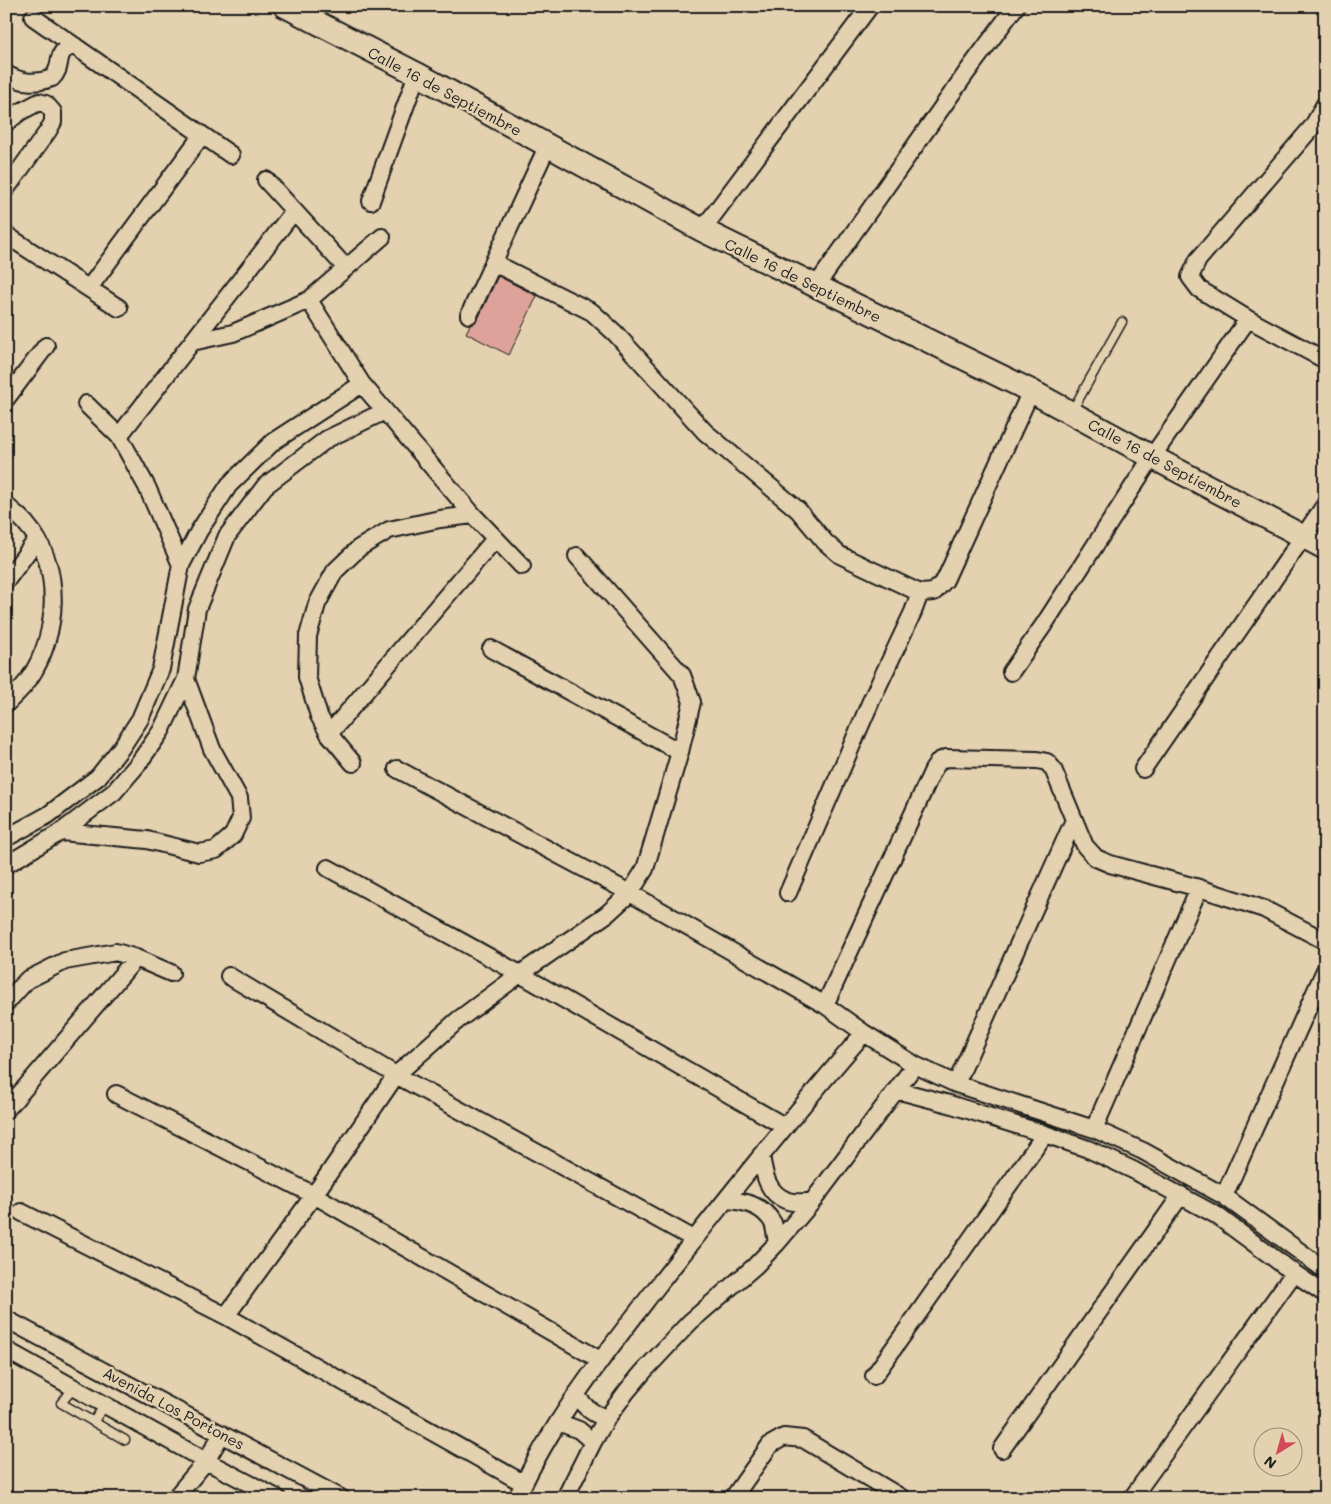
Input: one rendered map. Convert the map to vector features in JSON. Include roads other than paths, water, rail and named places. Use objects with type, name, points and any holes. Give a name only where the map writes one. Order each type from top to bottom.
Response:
[{"type":"street","name":"Calle 16 de Septiembre","points":[[285,6],[417,74],[547,147],[702,230],[1031,391],[1152,458],[1325,548]]},
{"type":"street","points":[[702,230],[870,6]]},
{"type":"street","points":[[816,286],[967,72],[1016,6]]},
{"type":"street","points":[[32,17],[231,155]]},
{"type":"street","points":[[6,74],[30,82],[42,82],[52,78],[58,70],[61,52],[65,48],[75,46]]},
{"type":"street","points":[[371,201],[417,74]]},
{"type":"street","points":[[30,82],[31,106]]},
{"type":"street","points":[[6,123],[39,102],[46,104],[53,112],[52,122],[48,131],[6,189]]},
{"type":"street","points":[[1325,104],[1313,126],[1198,260],[1190,277],[1199,289],[1248,319],[1325,360]]},
{"type":"street","points":[[89,288],[202,135]]},
{"type":"street","points":[[469,314],[547,147]]},
{"type":"street","points":[[266,180],[346,268]]},
{"type":"street","points":[[119,436],[294,211]]},
{"type":"street","points":[[6,235],[119,308]]},
{"type":"street","points":[[192,342],[233,333],[309,300],[382,237]]},
{"type":"street","points":[[494,263],[592,312],[615,333],[705,432],[798,510],[825,542],[840,555],[920,593],[934,592],[945,580],[1031,391]]},
{"type":"street","points":[[309,300],[362,384],[473,515],[522,566]]},
{"type":"street","points":[[1011,672],[1152,458],[1248,319]]},
{"type":"street","points":[[6,399],[46,346]]},
{"type":"street","points":[[25,853],[10,837],[48,815],[98,777],[122,748],[140,718],[160,669],[181,565],[199,531],[229,486],[274,441],[362,384]]},
{"type":"street","points":[[86,404],[119,436],[147,486],[181,565]]},
{"type":"street","points":[[6,865],[61,832],[114,792],[138,764],[161,731],[186,679],[197,609],[227,536],[265,486],[326,439],[385,411]]},
{"type":"street","points":[[1143,770],[1325,505]]},
{"type":"street","points":[[6,704],[21,690],[30,678],[48,636],[52,610],[52,586],[47,564],[37,539],[27,524],[8,507]]},
{"type":"street","points":[[353,763],[329,734],[319,716],[307,677],[308,636],[317,604],[335,571],[359,548],[388,530],[440,519],[473,515]]},
{"type":"street","points":[[6,581],[37,539]]},
{"type":"street","points":[[329,734],[495,539]]},
{"type":"street","points":[[226,1316],[314,1195],[396,1075],[458,1020],[520,974],[607,914],[630,893],[645,869],[680,752],[692,702],[682,675],[577,556]]},
{"type":"street","points":[[788,894],[871,701],[914,612],[920,593]]},
{"type":"street","points":[[168,626],[194,630]]},
{"type":"street","points":[[491,649],[680,752]]},
{"type":"street","points":[[61,832],[147,840],[199,852],[216,850],[233,835],[241,818],[239,798],[212,749],[186,679]]},
{"type":"street","points":[[826,1005],[933,770],[939,761],[946,758],[1037,760],[1047,762],[1053,769],[1085,846],[1096,858],[1110,864],[1264,908],[1325,941]]},
{"type":"street","points":[[397,769],[630,893],[826,1005],[864,1033],[915,1064],[956,1084],[1094,1129],[1143,1151],[1224,1196],[1325,1270]]},
{"type":"street","points":[[956,1084],[1074,820]]},
{"type":"street","points":[[328,868],[520,974],[784,1126]]},
{"type":"street","points":[[1094,1129],[1199,888]]},
{"type":"street","points":[[6,1003],[27,980],[65,961],[116,952],[136,958],[171,973]]},
{"type":"street","points":[[6,1110],[136,958]]},
{"type":"street","points":[[1224,1196],[1325,970]]},
{"type":"street","points":[[230,976],[396,1075],[694,1240]]},
{"type":"street","points":[[20,1212],[226,1316],[520,1491],[558,1422],[600,1360],[784,1126],[864,1033]]},
{"type":"street","points":[[565,1498],[607,1418],[642,1372],[690,1322],[755,1266],[777,1243],[812,1202],[915,1064]]},
{"type":"street","points":[[896,1090],[949,1104],[1045,1134],[1088,1149],[1133,1170],[1216,1215],[1325,1294]]},
{"type":"street","points":[[116,1094],[314,1195],[600,1360]]},
{"type":"street","points":[[874,1376],[1045,1134]]},
{"type":"street","points":[[1133,1170],[1143,1151]]},
{"type":"street","points":[[761,1155],[764,1178],[774,1192],[789,1201],[812,1202]]},
{"type":"street","points":[[1002,1450],[1182,1196]]},
{"type":"street","points":[[726,1200],[745,1201],[762,1209],[773,1224],[777,1243]]},
{"type":"street","points":[[1132,1498],[1294,1273]]},
{"type":"street","name":"Avenida Los Portones","points":[[6,1319],[341,1498]]},
{"type":"street","name":"Avenida Los Portones","points":[[6,1350],[206,1461],[277,1498]]},
{"type":"street","points":[[576,1394],[590,1411],[598,1416],[607,1418]]},
{"type":"street","points":[[558,1422],[579,1430],[593,1442]]},
{"type":"street","points":[[175,1498],[206,1461],[222,1434]]},
{"type":"street","points":[[733,1498],[770,1445],[784,1438],[803,1439],[882,1493],[902,1498]]},
{"type":"lane","points":[[1071,413],[1122,322]]},
{"type":"lane","points":[[74,1388],[62,1403],[125,1440]]},
{"type":"lane","points":[[93,1422],[105,1405]]}]
